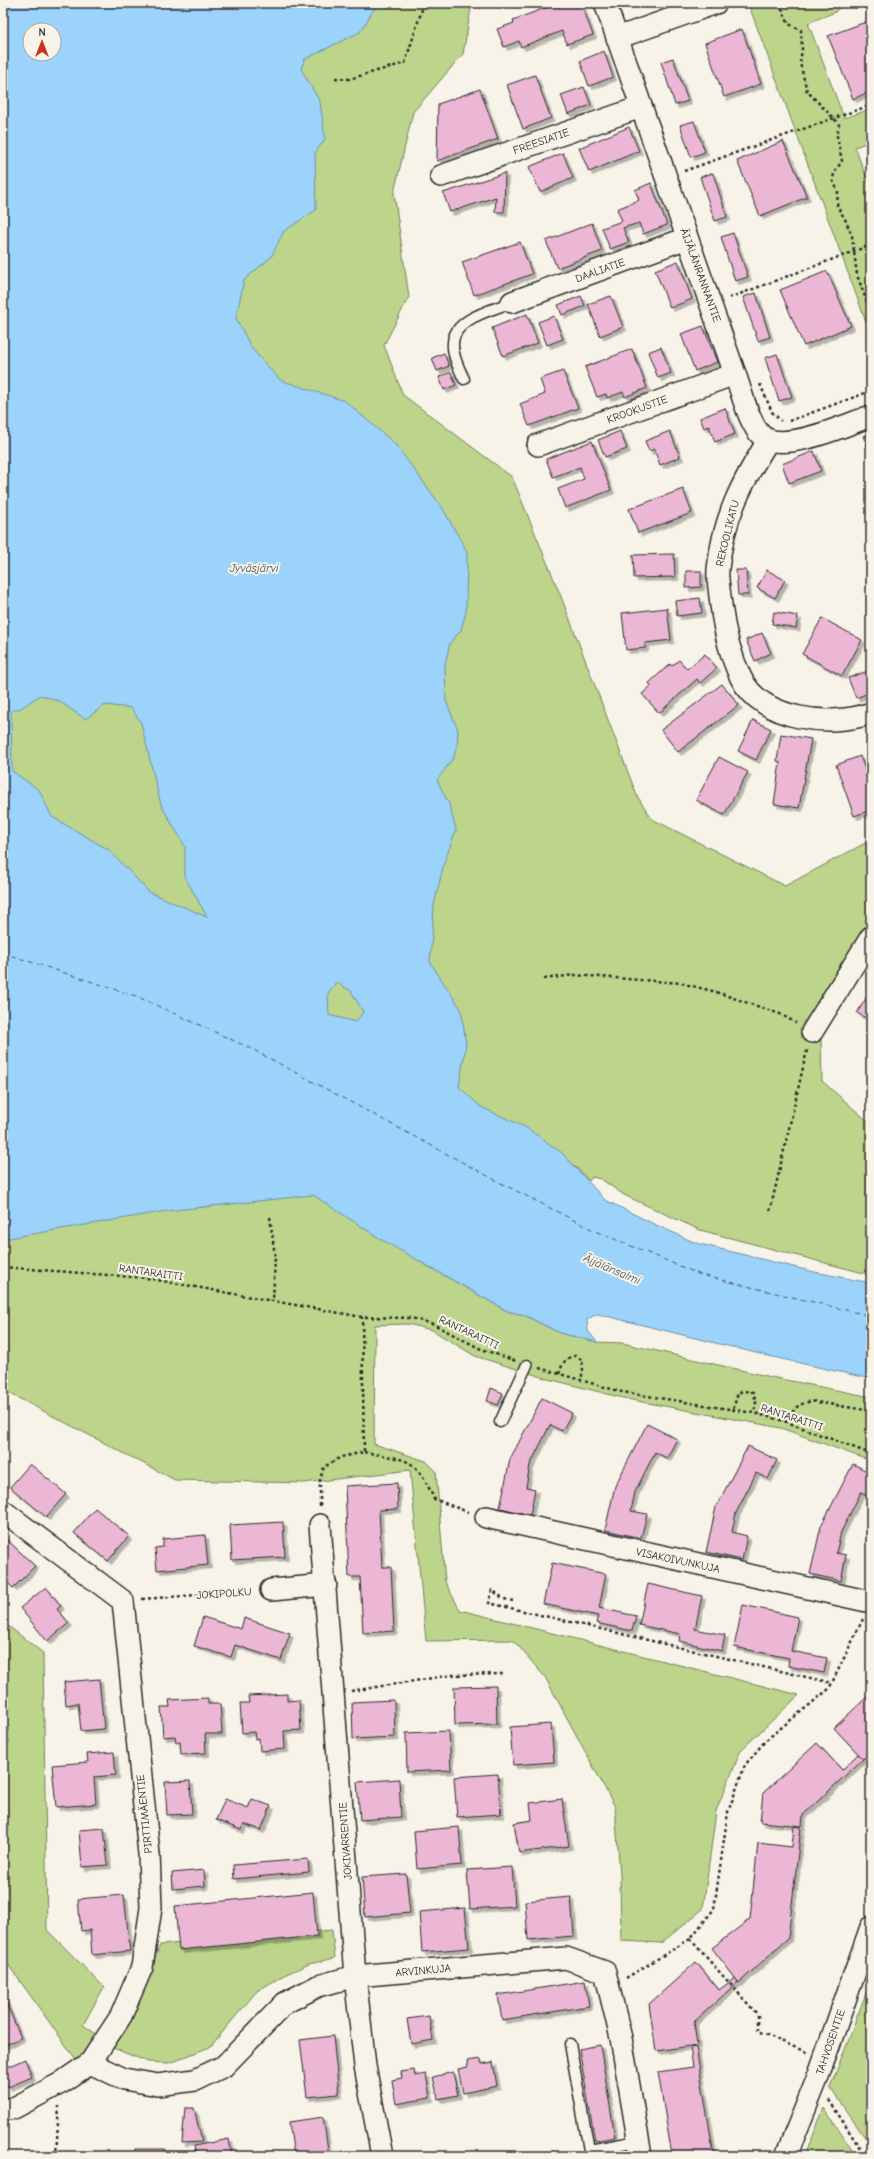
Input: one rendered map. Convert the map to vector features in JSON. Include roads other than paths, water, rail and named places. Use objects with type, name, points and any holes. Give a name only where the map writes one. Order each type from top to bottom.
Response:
[{"type":"street","name":"ÄIJÄLÄNRANNANTIE","points":[[605,3],[752,420],[760,433],[768,441]]},
{"type":"street","points":[[617,38],[716,3]]},
{"type":"street","name":"FREESIATIE","points":[[441,176],[641,106]]},
{"type":"street","name":"DAALIATIE","points":[[512,302],[688,238]]},
{"type":"street","name":"KROOKUSTIE","points":[[538,445],[736,374]]},
{"type":"street","points":[[768,441],[786,443],[802,440],[871,416]]},
{"type":"street","name":"REKOOLIKATU","points":[[768,441],[734,498],[717,570],[723,619],[730,649],[741,679],[757,698],[780,711],[806,719],[833,720],[870,718]]},
{"type":"street","points":[[812,1032],[871,937]]},
{"type":"street","name":"PIRTTIMÄENTIE","points":[[3,1511],[123,1601],[148,1854],[151,1908],[142,1968],[121,2016],[90,2063],[61,2083],[14,2108],[3,2110]]},
{"type":"street","name":"VISAKOIVUNKUJA","points":[[486,1518],[871,1602]]},
{"type":"street","name":"JOKIVARRENTIE","points":[[320,1525],[326,1585],[355,1976],[365,2066],[382,2156]]},
{"type":"street","points":[[271,1590],[326,1585]]},
{"type":"street","name":"TAHVOSENTIE","points":[[786,2156],[824,2059],[871,1926]]},
{"type":"street","name":"ARVINKUJA","points":[[90,2063],[124,2079],[158,2085],[195,2080],[224,2066],[286,2003],[318,1986],[355,1976],[566,1958],[605,1972],[621,2038],[640,2149]]},
{"type":"lane","points":[[464,380],[453,353],[452,342],[456,332],[468,320],[512,302]]},
{"type":"lane","points":[[500,1422],[527,1365]]},
{"type":"lane","points":[[570,2044],[589,2150],[640,2149]]},
{"type":"water","name":"Jyväsjärvi","points":[[3,3],[378,3],[360,32],[305,59],[301,69],[320,102],[325,139],[315,153],[316,210],[284,231],[271,257],[244,280],[236,318],[252,349],[280,380],[345,401],[395,444],[442,507],[467,552],[466,612],[461,630],[450,643],[445,665],[446,701],[458,730],[457,745],[454,757],[437,780],[449,804],[456,830],[444,863],[434,905],[430,962],[461,1009],[466,1044],[459,1087],[481,1107],[527,1128],[562,1153],[605,1200],[652,1223],[696,1243],[810,1271],[871,1283],[871,1379],[764,1355],[598,1314],[587,1319],[588,1331],[597,1342],[560,1333],[524,1315],[507,1311],[382,1240],[313,1195],[167,1211],[3,1239]],"holes":[[[40,695],[59,701],[85,719],[105,705],[131,708],[141,723],[161,805],[185,846],[185,877],[207,917],[149,892],[109,850],[52,817],[39,790],[12,771],[11,711],[21,708]],[[336,982],[351,991],[363,1012],[356,1022],[329,1015],[328,993]]]},
{"type":"water label","name":"Äijälänsalmi","points":[[612,1269]]}]
